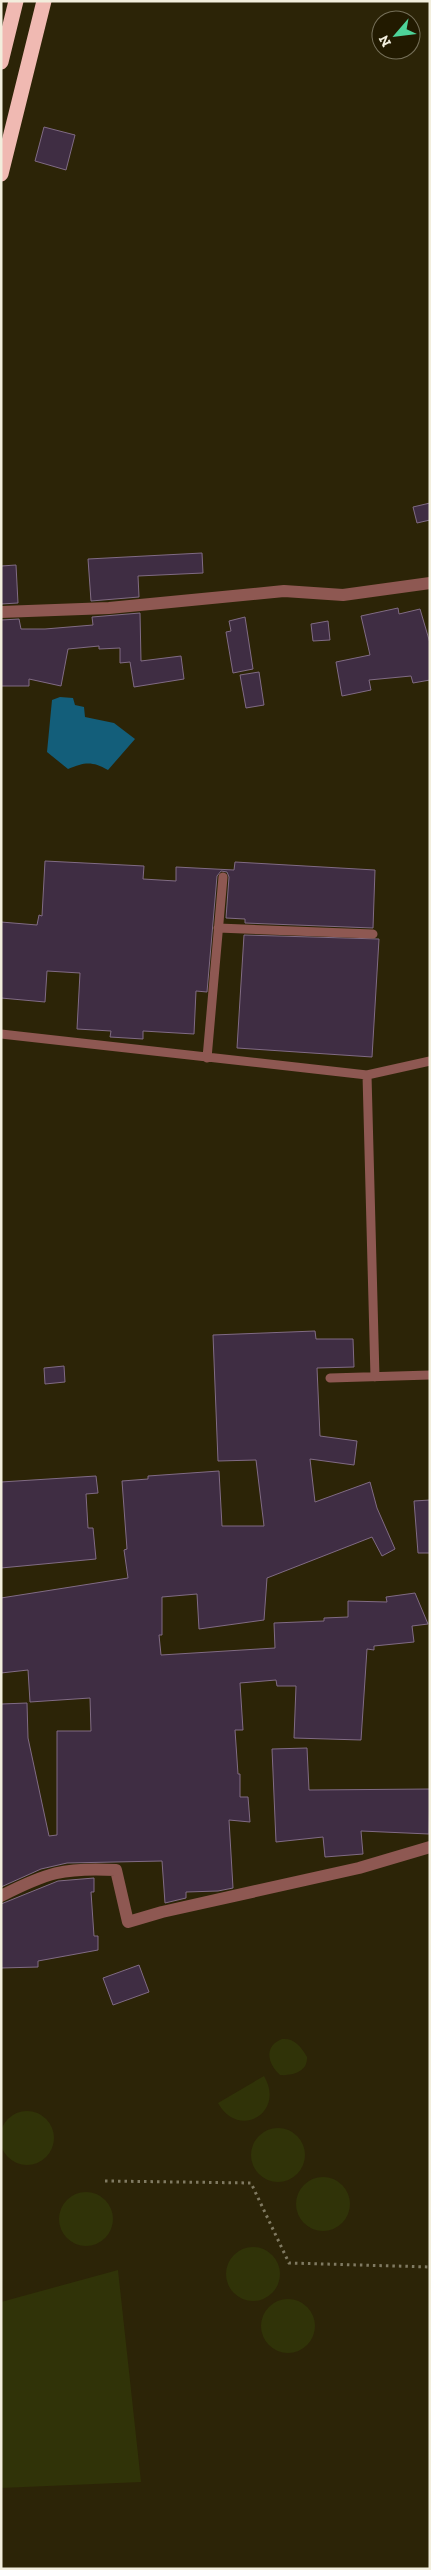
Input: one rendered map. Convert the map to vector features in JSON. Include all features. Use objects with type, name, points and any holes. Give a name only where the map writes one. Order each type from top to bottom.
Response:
[{"type":"highway","points":[[1,62],[16,1]]},
{"type":"highway","points":[[1,174],[44,1]]},
{"type":"street","points":[[1,612],[109,608],[284,592],[343,595],[430,583]]},
{"type":"street","points":[[1,1896],[48,1874],[78,1868],[116,1870],[128,1922],[359,1868],[430,1847]]},
{"type":"lane","points":[[207,1058],[223,877]]},
{"type":"lane","points":[[218,928],[373,934]]},
{"type":"lane","points":[[1,1034],[367,1076],[430,1061]]},
{"type":"lane","points":[[367,1076],[375,1377]]},
{"type":"lane","points":[[330,1378],[430,1375]]},
{"type":"path","points":[[105,2181],[251,2183],[289,2263],[430,2267]]},
{"type":"green space","points":[[282,2039],[290,2040],[297,2044],[307,2057],[307,2062],[302,2070],[294,2074],[280,2075],[270,2060],[269,2055],[272,2046]]},
{"type":"green space","points":[[264,2076],[269,2089],[269,2101],[264,2111],[257,2117],[237,2120],[227,2114],[218,2103]]},
{"type":"green space","points":[[27,2111],[37,2113],[46,2119],[52,2128],[54,2138],[52,2148],[46,2157],[37,2163],[27,2165],[17,2163],[8,2157],[2,2148],[0,2138],[2,2128],[8,2119],[17,2113]]},
{"type":"green space","points":[[278,2128],[288,2130],[297,2136],[303,2145],[305,2155],[303,2165],[297,2174],[288,2180],[278,2182],[268,2180],[259,2174],[253,2165],[251,2155],[253,2145],[259,2136],[268,2130]]},
{"type":"green space","points":[[323,2177],[333,2179],[342,2185],[348,2194],[350,2204],[348,2214],[342,2223],[333,2229],[323,2231],[313,2229],[304,2223],[298,2214],[296,2204],[298,2194],[304,2185],[313,2179]]},
{"type":"green space","points":[[86,2192],[96,2194],[105,2200],[111,2209],[113,2219],[111,2229],[105,2238],[96,2244],[86,2246],[76,2244],[67,2238],[61,2229],[59,2219],[61,2209],[67,2200],[76,2194]]},
{"type":"green space","points":[[253,2247],[263,2249],[272,2255],[278,2264],[280,2274],[278,2284],[272,2293],[263,2299],[253,2301],[243,2299],[234,2293],[228,2284],[226,2274],[228,2264],[234,2255],[243,2249]]},
{"type":"green space","points":[[118,2270],[141,2482],[1,2488],[1,2302]]},
{"type":"green space","points":[[288,2299],[298,2301],[307,2307],[313,2316],[315,2326],[313,2336],[307,2345],[298,2351],[288,2353],[278,2351],[269,2345],[263,2336],[261,2326],[263,2316],[269,2307],[278,2301]]},
{"type":"water","points":[[60,697],[73,698],[75,705],[84,707],[85,717],[114,723],[135,739],[108,770],[93,764],[79,765],[68,769],[47,752],[52,700]]},
{"type":"building","points":[[44,127],[75,135],[66,170],[35,161]]},
{"type":"building","points":[[430,503],[430,520],[417,523],[413,507]]},
{"type":"building","points":[[202,553],[203,573],[138,576],[139,597],[91,601],[88,559]]},
{"type":"building","points":[[16,565],[18,603],[1,604],[1,566]]},
{"type":"building","points":[[398,608],[399,614],[420,609],[430,643],[430,680],[413,683],[411,676],[369,680],[371,690],[342,696],[336,662],[370,655],[361,616]]},
{"type":"building","points":[[140,613],[141,661],[181,656],[184,679],[134,687],[130,662],[120,663],[120,648],[99,649],[99,646],[68,649],[61,686],[29,679],[29,686],[1,686],[1,620],[19,619],[21,629],[45,629],[93,625],[92,617]]},
{"type":"building","points":[[245,617],[253,669],[233,673],[226,632],[231,631],[229,621]]},
{"type":"building","points":[[328,621],[330,640],[313,641],[311,624]]},
{"type":"building","points":[[259,672],[264,705],[246,708],[240,675]]},
{"type":"building","points":[[45,861],[144,866],[143,879],[176,881],[176,867],[234,870],[235,862],[375,870],[373,928],[245,923],[245,919],[226,918],[229,877],[227,872],[221,871],[217,876],[207,992],[196,991],[194,1034],[143,1031],[143,1039],[110,1037],[111,1031],[77,1029],[80,973],[47,971],[45,1002],[1,998],[1,922],[37,925],[39,915],[42,916]]},
{"type":"building","points":[[244,935],[379,939],[372,1057],[237,1048]]},
{"type":"building","points":[[315,1331],[316,1339],[353,1339],[354,1367],[317,1368],[320,1436],[357,1441],[354,1465],[310,1459],[315,1502],[370,1482],[377,1508],[395,1549],[382,1556],[372,1537],[267,1578],[264,1620],[199,1629],[197,1594],[162,1597],[162,1635],[159,1635],[161,1655],[275,1648],[274,1623],[324,1621],[324,1618],[348,1617],[348,1601],[387,1602],[386,1597],[415,1593],[428,1624],[412,1626],[414,1642],[374,1646],[374,1650],[367,1649],[361,1740],[294,1738],[296,1686],[277,1686],[276,1680],[240,1683],[243,1730],[235,1730],[238,1774],[240,1774],[240,1797],[248,1797],[250,1822],[229,1820],[233,1888],[218,1891],[186,1892],[186,1898],[165,1903],[162,1861],[67,1863],[41,1869],[1,1887],[1,1704],[27,1703],[28,1738],[49,1836],[57,1835],[57,1731],[91,1731],[90,1698],[30,1702],[28,1670],[1,1673],[1,1598],[128,1578],[124,1550],[127,1549],[122,1481],[148,1479],[148,1476],[219,1471],[222,1526],[264,1526],[256,1460],[218,1461],[213,1335]]},
{"type":"building","points":[[64,1366],[65,1382],[45,1384],[44,1368]]},
{"type":"building","points":[[96,1476],[98,1493],[86,1494],[88,1528],[93,1528],[96,1559],[1,1568],[1,1482]]},
{"type":"building","points":[[430,1500],[430,1553],[418,1553],[414,1501]]},
{"type":"building","points":[[307,1748],[309,1790],[430,1789],[429,1834],[361,1831],[363,1854],[325,1857],[323,1837],[276,1842],[272,1749]]},
{"type":"building","points":[[94,1878],[94,1892],[91,1892],[94,1936],[98,1936],[98,1950],[38,1961],[38,1967],[1,1968],[1,1904],[58,1881]]},
{"type":"building","points":[[139,1965],[149,1992],[113,2005],[103,1978]]}]
